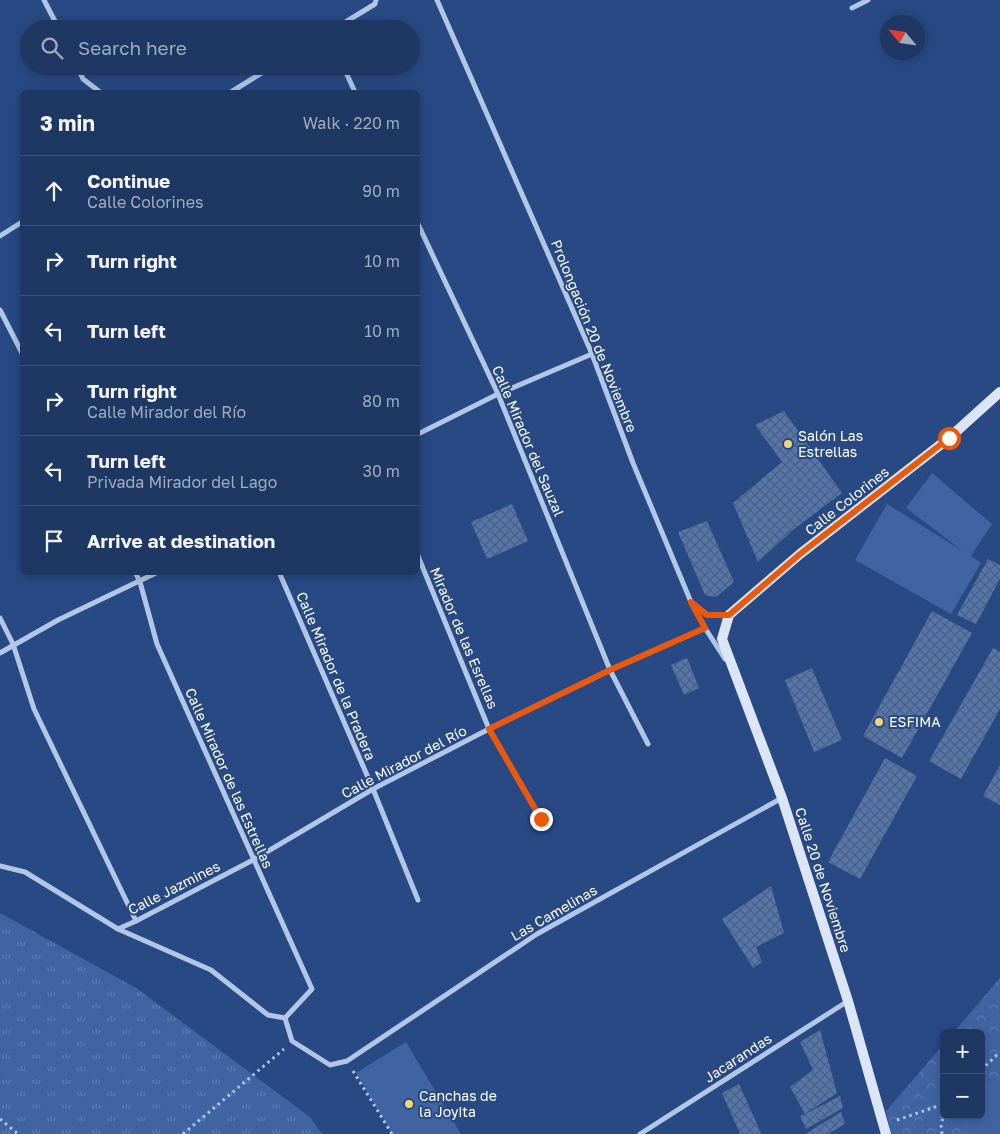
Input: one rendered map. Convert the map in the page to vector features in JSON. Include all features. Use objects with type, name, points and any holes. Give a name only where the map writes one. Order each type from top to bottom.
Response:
[{"type":"main road","name":"Calle Colorines","points":[[729,615],[800,554],[949,438],[1000,392]]},
{"type":"main road","name":"Calle 20 de Noviembre","points":[[729,615],[722,639],[782,798],[848,1001],[885,1129]]},
{"type":"street","points":[[44,0],[54,20]]},
{"type":"street","points":[[349,20],[375,4],[376,0]]},
{"type":"street","name":"Prolongación 20 de Noviembre","points":[[437,0],[592,354],[633,463],[691,602],[705,628],[737,677]]},
{"type":"street","points":[[852,8],[868,0]]},
{"type":"street","points":[[81,75],[83,79],[97,90]]},
{"type":"street","points":[[234,90],[258,75]]},
{"type":"street","points":[[347,75],[354,90]]},
{"type":"street","points":[[0,236],[20,223]]},
{"type":"street","points":[[16,226],[20,227]]},
{"type":"street","name":"Calle Mirador del Sauzal","points":[[420,228],[498,394],[610,670],[648,744]]},
{"type":"street","points":[[0,310],[20,349]]},
{"type":"street","points":[[420,433],[498,394],[592,354]]},
{"type":"street","name":"Mirador de las Esrellas","points":[[420,561],[489,729],[541,819]]},
{"type":"street","name":"Calle Mirador de las Estrellas","points":[[137,575],[157,644],[312,990],[284,1018]]},
{"type":"street","points":[[0,653],[58,620],[153,575]]},
{"type":"street","name":"Calle Mirador de la Pradera","points":[[280,575],[373,789],[418,900]]},
{"type":"street","points":[[691,602],[707,615],[729,615]]},
{"type":"street","points":[[0,618],[13,644],[34,709],[136,922]]},
{"type":"street","name":"Calle Mirador del Río","points":[[253,860],[373,789],[489,729],[610,670],[705,628]]},
{"type":"street","name":"Las Camelinas","points":[[347,1061],[537,934],[782,798]]},
{"type":"street","name":"Calle Jazmines","points":[[0,866],[25,872],[118,929],[136,922],[253,860]]},
{"type":"street","points":[[118,929],[211,970],[268,1015],[284,1018],[292,1042],[330,1064],[347,1061]]},
{"type":"street","name":"Jacarandas","points":[[640,1134],[848,1001]]},
{"type":"path","points":[[183,1134],[292,1042]]},
{"type":"path","points":[[985,1066],[1000,1052]]},
{"type":"path","points":[[347,1061],[392,1134]]},
{"type":"path","points":[[885,1129],[940,1106]]},
{"type":"path","points":[[0,1119],[18,1134]]},
{"type":"path","points":[[942,1134],[943,1119]]},
{"type":"green space","points":[[932,473],[992,524],[971,556],[981,563],[951,614],[855,560],[887,504],[963,551],[906,508]]},
{"type":"green space","points":[[0,913],[136,988],[310,1117],[322,1134],[0,1134]]},
{"type":"green space","points":[[1000,978],[1000,1134],[891,1134],[886,1111],[940,1049],[940,1119],[985,1119],[985,1029],[956,1029]]},
{"type":"green space","name":"Canchas de la Joyita","points":[[406,1042],[461,1134],[392,1134],[356,1073]]},
{"type":"green space","points":[[1000,1081],[1000,1134],[978,1134],[965,1119],[985,1119],[985,1094]]},
{"type":"building","points":[[784,411],[842,493],[794,529],[758,562],[733,503],[782,462],[755,425]]},
{"type":"building","points":[[512,504],[528,541],[487,559],[471,522]]},
{"type":"building","points":[[707,521],[734,582],[716,597],[705,595],[678,532]]},
{"type":"building","points":[[988,559],[1000,565],[1000,579],[976,624],[957,615]]},
{"type":"building","points":[[932,611],[972,633],[902,758],[863,736]]},
{"type":"building","points":[[993,648],[1000,652],[1000,709],[961,779],[929,761]]},
{"type":"building","points":[[687,658],[699,688],[684,695],[671,665]]},
{"type":"building","points":[[812,668],[842,740],[814,752],[785,680]]},
{"type":"building","points":[[885,758],[917,776],[860,879],[828,862]]},
{"type":"building","points":[[1000,765],[1000,805],[983,796]]},
{"type":"building","points":[[771,886],[784,933],[756,947],[762,962],[753,968],[722,919]]},
{"type":"building","points":[[820,1030],[837,1093],[805,1114],[790,1087],[813,1070],[800,1042]]},
{"type":"building","points":[[739,1084],[761,1133],[759,1134],[740,1134],[722,1093]]},
{"type":"building","points":[[840,1096],[843,1108],[806,1129],[800,1116]]},
{"type":"building","points":[[841,1112],[845,1124],[828,1134],[805,1134]]},
{"type":"place","name":"Salón Las Estrellas","points":[[788,444]]},
{"type":"place","name":"ESFIMA","points":[[879,722]]},
{"type":"place","name":"Canchas de la Joyita","points":[[409,1104]]},
{"type":"route","points":[[541,819],[489,729],[610,670],[705,628],[691,602],[707,615],[729,615],[744,605],[800,554],[949,438]]}]
